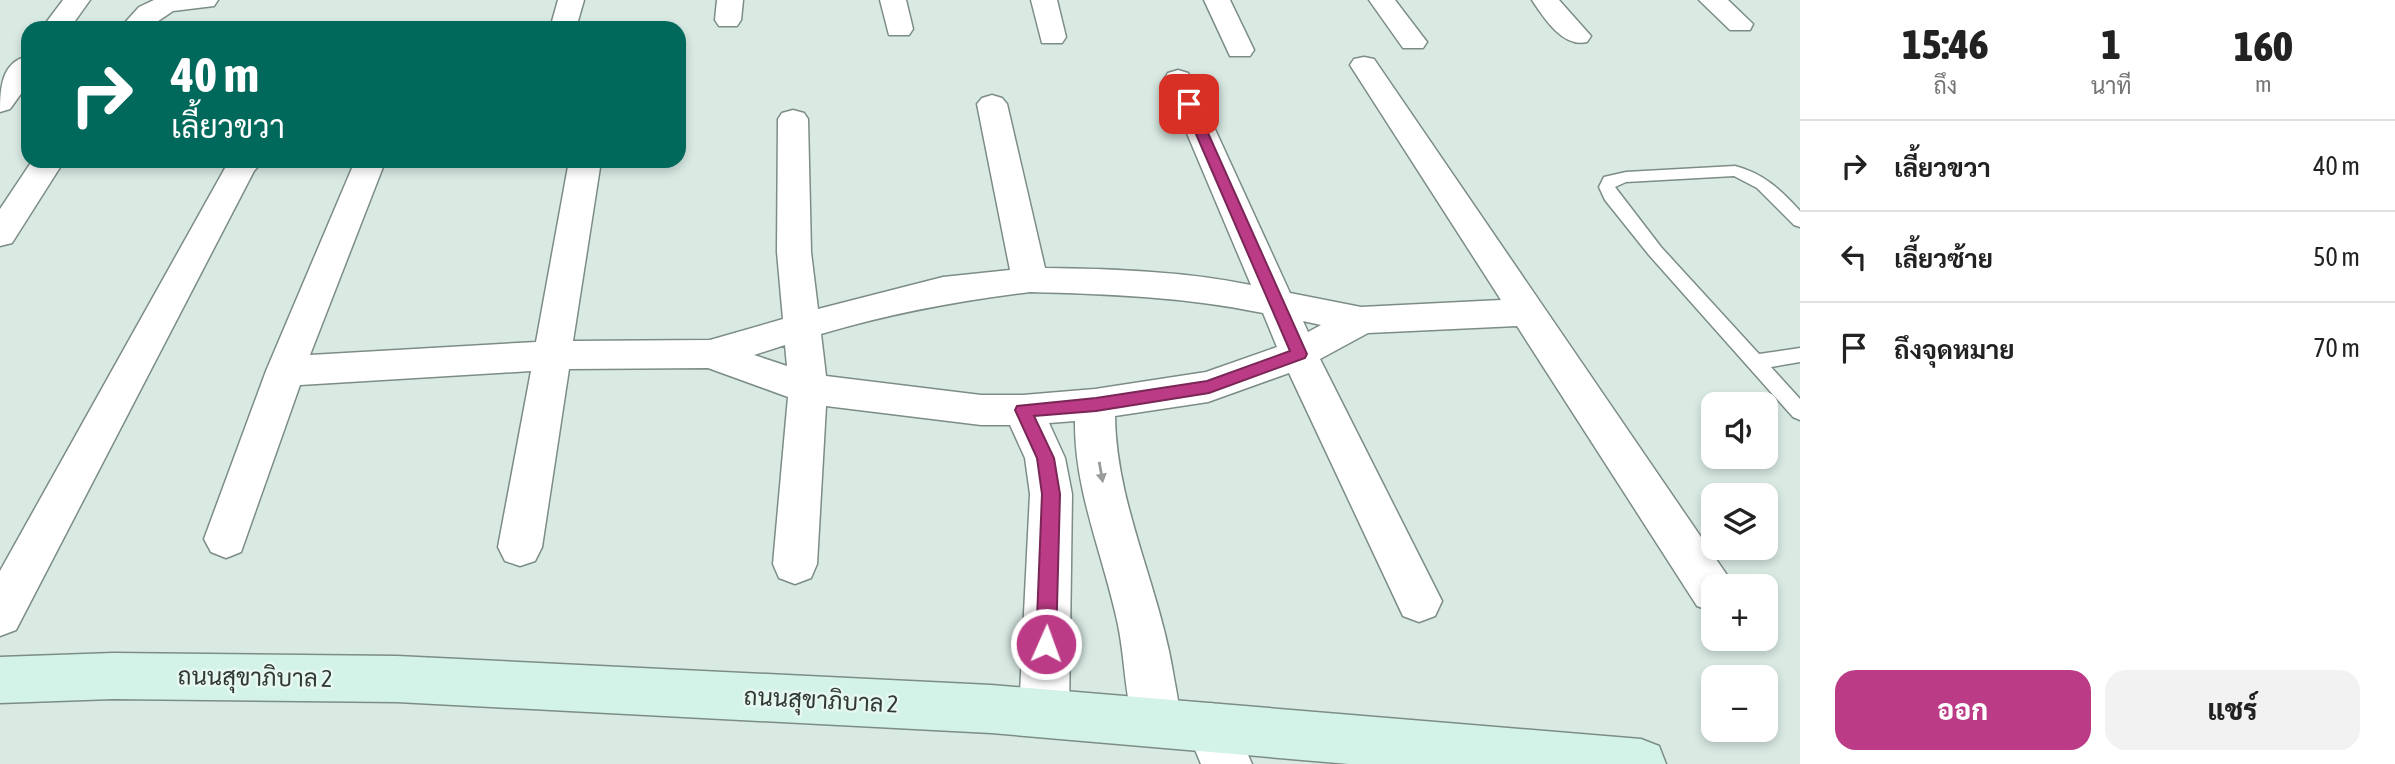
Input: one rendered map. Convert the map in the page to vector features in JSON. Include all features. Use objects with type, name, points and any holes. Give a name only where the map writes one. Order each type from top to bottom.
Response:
[{"type":"street","points":[[61,21],[77,0]]},
{"type":"street","points":[[141,21],[152,9],[174,2],[205,0]]},
{"type":"street","points":[[893,0],[899,29]]},
{"type":"street","points":[[1044,0],[1052,37]]},
{"type":"street","points":[[1217,0],[1240,50]]},
{"type":"street","points":[[1382,0],[1413,41]]},
{"type":"street","points":[[1545,0],[1577,36]]},
{"type":"street","points":[[1712,0],[1740,24]]},
{"type":"street","points":[[1364,65],[1701,574]]},
{"type":"street","points":[[0,103],[21,74]]},
{"type":"street","points":[[1178,79],[1299,354],[1419,601]]},
{"type":"street","points":[[992,104],[1030,280]]},
{"type":"street","points":[[793,119],[794,252],[808,390],[795,564]]},
{"type":"street","points":[[0,235],[43,168]]},
{"type":"street","points":[[0,615],[240,168]]},
{"type":"street","points":[[226,539],[285,371],[368,168]]},
{"type":"street","points":[[520,547],[583,168]]},
{"type":"street","points":[[285,371],[554,355],[710,354],[878,304],[943,290],[1030,280],[1129,282],[1208,289],[1362,320],[1528,312]]},
{"type":"street","points":[[710,354],[808,390],[981,410],[1023,410],[1096,404],[1209,387],[1299,354],[1362,320]]},
{"type":"street","points":[[1096,404],[1094,430],[1102,481],[1139,615],[1157,723]]},
{"type":"street","points":[[1023,410],[1045,458],[1051,494],[1044,713]]},
{"type":"street","name":"ถนนสุขาภิบาล 2","points":[[0,680],[113,676],[397,679],[1044,713],[1157,723],[1219,746],[1641,764]]},
{"type":"lane","points":[[1800,221],[1766,185],[1750,175],[1735,171],[1626,177],[1610,181],[1607,187],[1611,196],[1655,251],[1800,412]]},
{"type":"lane","points":[[1755,362],[1800,355]]},
{"type":"route","points":[[1046,644],[1051,494],[1045,458],[1023,410],[1096,404],[1209,387],[1299,354],[1189,104]]}]
